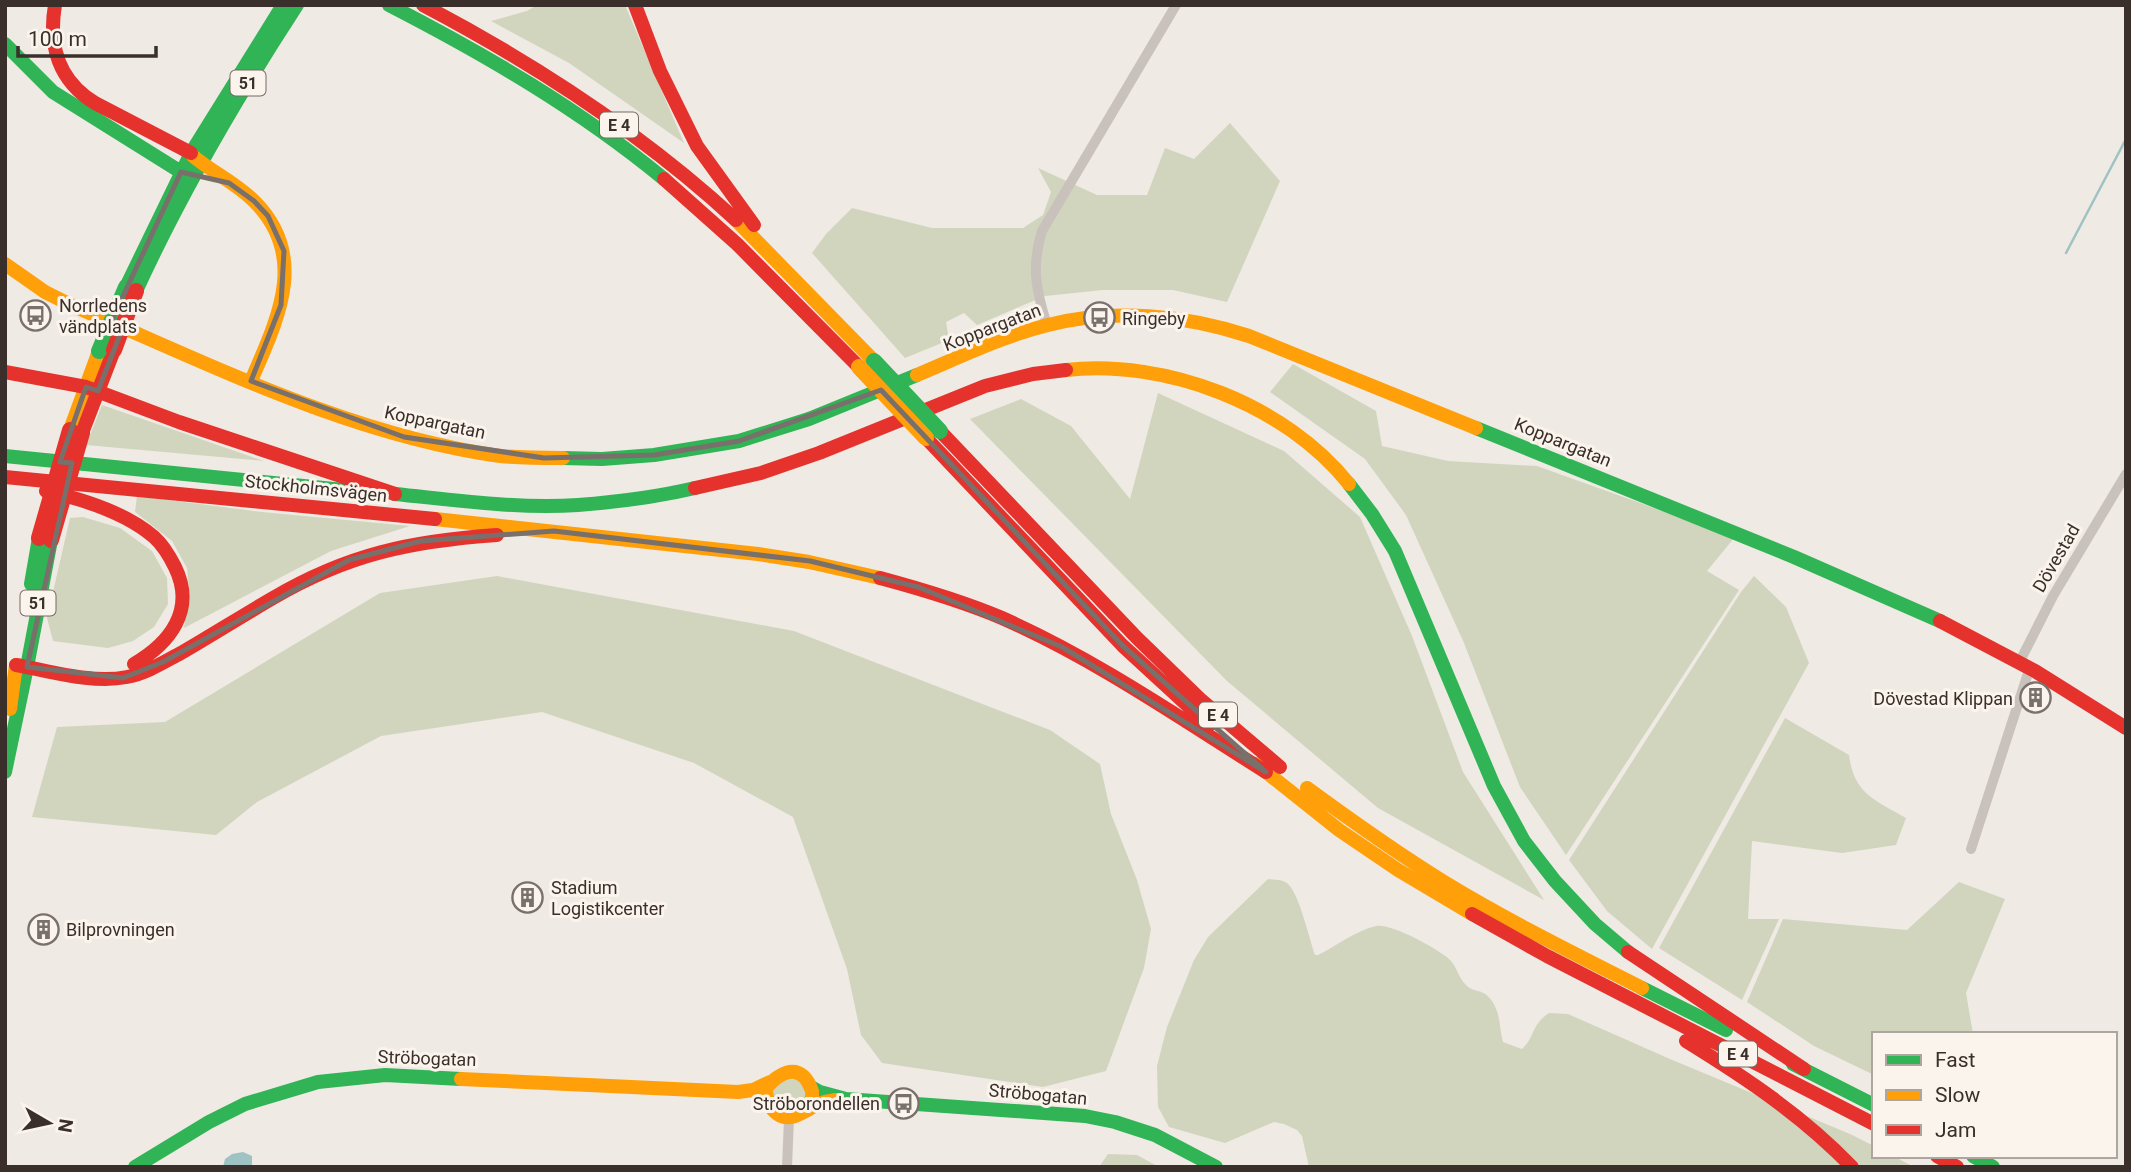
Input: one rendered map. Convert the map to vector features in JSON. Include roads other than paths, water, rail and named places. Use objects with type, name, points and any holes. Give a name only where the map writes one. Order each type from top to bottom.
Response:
[{"type":"main road","points":[[55,5],[51,31],[53,45],[63,71],[79,92],[137,127],[192,166]]},
{"type":"main road","name":"51","points":[[23,660],[45,539],[76,431],[131,289],[192,166],[283,5]]},
{"type":"main road","name":"51","points":[[192,166],[297,5]]},
{"type":"main road","name":"E 4","points":[[389,5],[466,44],[535,85],[605,132],[683,193],[866,364]]},
{"type":"main road","name":"E 4","points":[[423,5],[541,72],[613,120],[694,183],[792,276],[866,364],[1123,646],[1190,709],[1339,830],[1398,870],[1547,956],[1872,1123]]},
{"type":"main road","points":[[635,5],[660,71],[697,146],[792,276]]},
{"type":"main road","points":[[5,44],[67,102],[229,183],[254,201],[268,216],[278,233],[286,267],[286,285],[281,305],[251,381]]},
{"type":"main road","name":"Koppargatan","points":[[5,264],[57,298],[333,415],[439,445],[502,456],[627,457],[683,451],[764,434],[809,419],[992,344],[1047,325],[1114,316],[1153,316],[1219,326],[1866,586],[1961,630],[2025,664],[2082,697],[2126,728]]},
{"type":"main road","points":[[5,372],[92,389],[192,427],[390,494],[495,504],[577,505],[702,488],[761,473],[819,453],[985,386],[1033,374],[1078,369],[1121,370],[1164,376],[1207,387],[1279,423],[1314,449],[1342,476],[1372,514],[1395,551],[1494,786],[1524,841],[1555,881],[1595,924],[1633,956],[1804,1069]]},
{"type":"main road","name":"E 4","points":[[933,435],[1200,699],[1270,760],[1343,815],[1487,907],[1872,1104]]},
{"type":"main road","name":"Stockholmsvägen","points":[[5,456],[390,494]]},
{"type":"main road","name":"Stockholmsvägen","points":[[5,477],[622,538],[810,561],[871,574],[962,602],[1073,653],[1266,772]]},
{"type":"main road","points":[[5,482],[65,495],[132,523],[150,534],[164,548],[177,569],[183,600],[178,622],[166,641],[150,656],[132,665],[111,668],[23,660]]},
{"type":"main road","points":[[23,660],[100,678],[123,678],[142,673],[299,583],[349,560],[421,541],[554,531]]},
{"type":"main road","points":[[5,765],[23,660]]},
{"type":"main road","points":[[5,772],[23,660]]},
{"type":"main road","points":[[1626,998],[1667,1031],[1760,1086],[1825,1139],[1852,1167]]},
{"type":"main road","points":[[791,1071],[801,1074],[811,1087],[813,1094],[808,1109],[793,1118],[771,1109],[765,1094],[775,1076],[791,1071]]},
{"type":"main road","name":"Ströbogatan","points":[[135,1167],[244,1104],[330,1080],[385,1075],[738,1092],[753,1090],[770,1082]]},
{"type":"main road","name":"Ströbogatan","points":[[811,1087],[846,1099],[1085,1116],[1155,1135],[1216,1167]]},
{"type":"main road","name":"Ströbogatan","points":[[738,1092],[767,1101]]},
{"type":"main road","name":"Ströbogatan","points":[[808,1109],[823,1102],[846,1099]]},
{"type":"main road","points":[[1941,1158],[1957,1167]]},
{"type":"main road","points":[[1977,1158],[1993,1167]]},
{"type":"street","points":[[1047,325],[1036,285],[1035,261],[1042,231],[1176,5]]},
{"type":"street","name":"Dövestad","points":[[1971,849],[2025,664],[2053,596],[2126,474]]},
{"type":"street","points":[[787,1167],[789,1118]]},
{"type":"water","points":[[243,1152],[252,1156],[252,1167],[223,1167],[225,1159],[232,1154]]},
{"type":"waterway","points":[[2066,253],[2126,139]]},
{"type":"place","name":"Norrledens vändplats","points":[[36,315]]},
{"type":"place","name":"Ringeby","points":[[1099,318]]},
{"type":"place","name":"Dövestad Klippan","points":[[2036,698]]},
{"type":"place","name":"Stadium Logistikcenter","points":[[528,897]]},
{"type":"place","name":"Bilprovningen","points":[[43,929]]},
{"type":"place","name":"Ströborondellen","points":[[903,1103]]}]
